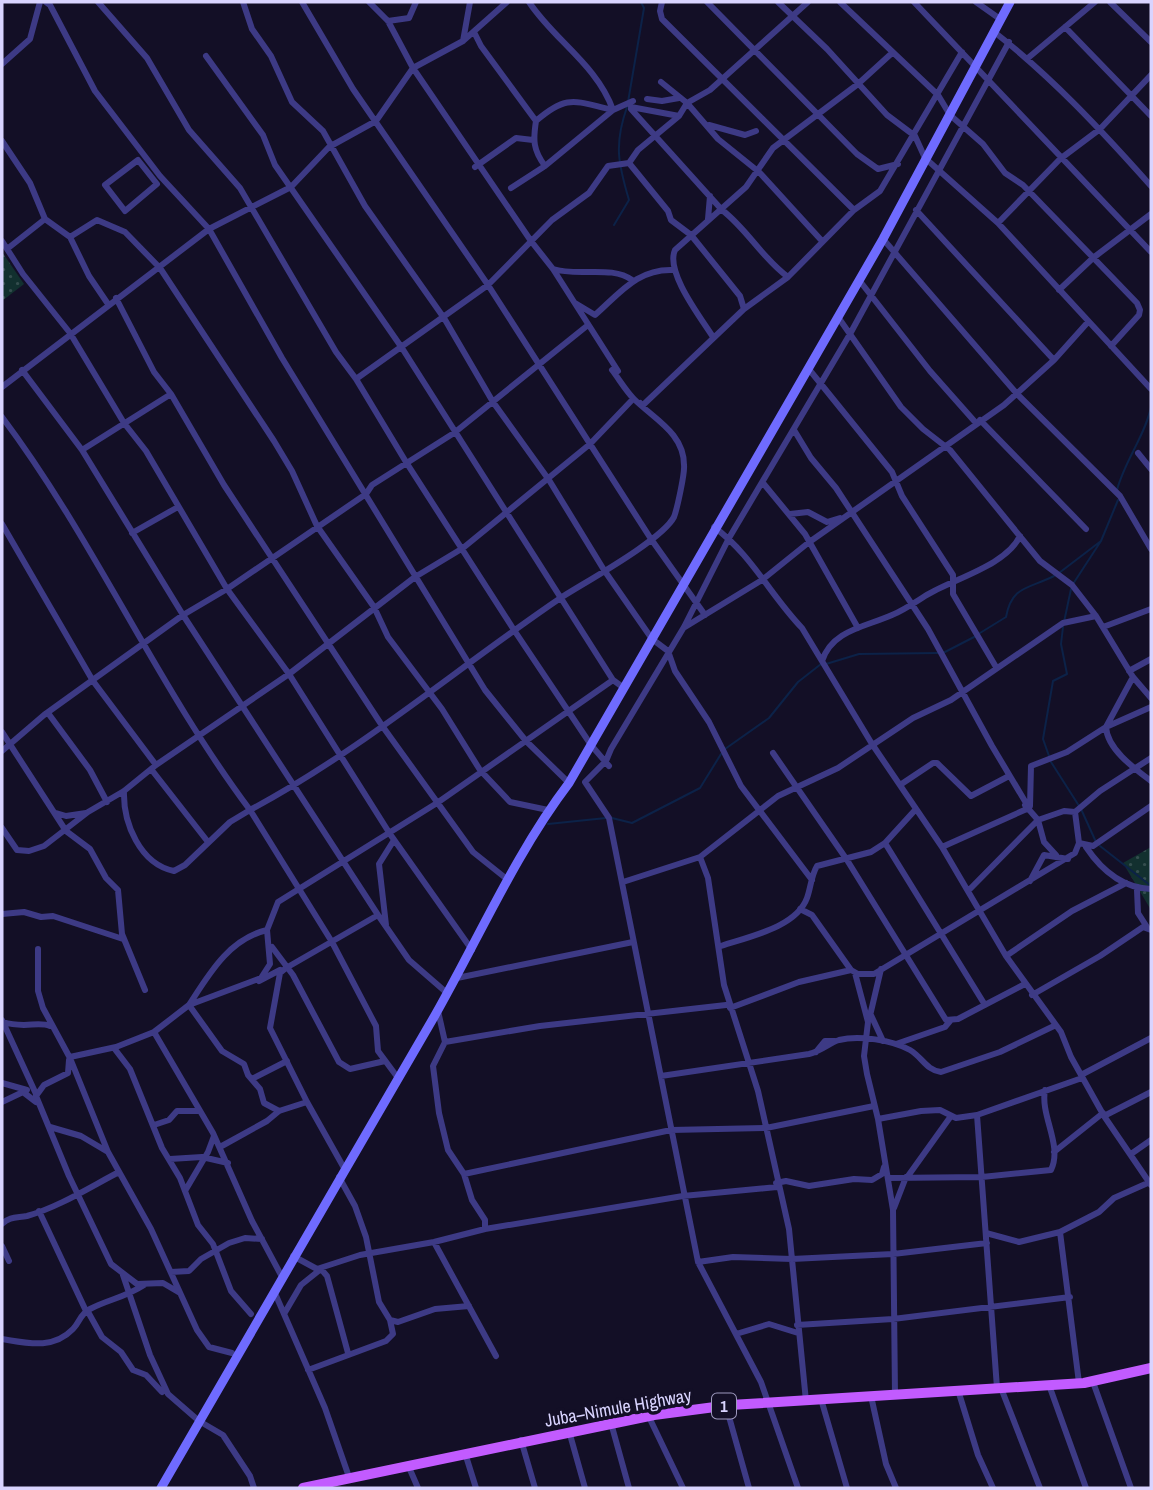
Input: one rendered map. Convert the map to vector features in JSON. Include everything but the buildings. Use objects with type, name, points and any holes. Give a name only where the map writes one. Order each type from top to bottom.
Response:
[{"type":"main road","points":[[161,1488],[281,1275],[457,978],[548,810],[569,783],[714,527],[883,239],[1010,2]]},
{"type":"main road","name":"Juba–Nimule Highway","points":[[303,1488],[521,1440],[726,1406],[1093,1382],[1151,1368]]},
{"type":"street","points":[[2,64],[30,39],[40,2]]},
{"type":"street","points":[[98,2],[147,58],[190,130],[216,159],[250,206],[336,352],[356,379],[514,631],[591,745],[608,764]]},
{"type":"street","points":[[243,2],[252,29],[271,56],[292,102],[323,131],[329,147],[365,206],[443,318],[493,402],[549,480],[604,570],[652,639],[668,651],[675,671],[709,722],[741,786],[812,880]]},
{"type":"street","points":[[302,2],[376,121],[488,285],[682,586],[705,615]]},
{"type":"street","points":[[369,2],[388,21],[412,68],[531,242],[553,269],[642,406]]},
{"type":"street","points":[[388,21],[409,18],[416,2]]},
{"type":"street","points":[[463,41],[470,2]]},
{"type":"street","points":[[529,2],[554,36],[576,52],[607,93],[613,110]]},
{"type":"street","points":[[662,2],[662,19],[723,77],[853,210]]},
{"type":"street","points":[[707,2],[821,114],[857,154],[878,169],[899,164]]},
{"type":"street","points":[[778,2],[887,115],[915,136],[925,158],[998,223],[1151,389]]},
{"type":"street","points":[[356,379],[488,285],[552,220],[589,192],[608,166],[629,163],[638,150],[680,116],[687,103],[710,90],[808,2]]},
{"type":"street","points":[[839,2],[938,95],[950,115],[965,126],[1005,173],[1023,185],[1134,299],[1140,310],[1111,346]]},
{"type":"street","points":[[914,2],[1151,252]]},
{"type":"street","points":[[976,2],[1000,19]]},
{"type":"street","points":[[1028,58],[1094,2]]},
{"type":"street","points":[[1110,2],[1151,42]]},
{"type":"street","points":[[50,3],[95,91],[160,176],[209,229],[485,690],[526,741],[569,783]]},
{"type":"street","points":[[2,387],[209,229],[291,187],[329,147],[376,121],[412,68],[463,41],[503,3]]},
{"type":"street","points":[[1065,27],[1151,116]]},
{"type":"street","points":[[993,31],[1028,58],[1100,129],[1151,186]]},
{"type":"street","points":[[474,32],[481,46],[536,121]]},
{"type":"street","points":[[797,1488],[759,1376],[698,1262],[609,818],[585,782],[608,764],[668,651],[684,628],[729,538],[850,334],[1009,42]]},
{"type":"street","points":[[642,406],[744,309],[788,276],[853,210],[880,191],[899,164],[962,51]]},
{"type":"street","points":[[713,337],[674,270],[672,257],[675,250],[708,219],[722,210],[759,172],[773,148],[821,114],[892,52]]},
{"type":"street","points":[[206,56],[263,135],[275,165],[402,348],[613,680],[624,688]]},
{"type":"street","points":[[998,223],[1060,159],[1100,129],[1151,75]]},
{"type":"street","points":[[661,82],[687,103],[718,139],[759,172],[822,241]]},
{"type":"street","points":[[648,99],[662,101],[679,98]]},
{"type":"street","points":[[545,166],[534,151],[536,121],[559,103],[573,100],[613,110],[632,106],[680,116]]},
{"type":"street","points":[[632,106],[710,197],[737,221],[773,266],[788,276]]},
{"type":"street","points":[[511,188],[545,166],[613,110]]},
{"type":"street","points":[[707,124],[745,135],[756,131]]},
{"type":"street","points":[[475,167],[516,138],[533,140]]},
{"type":"street","points":[[2,141],[30,184],[45,219],[70,237],[89,276],[108,304]]},
{"type":"street","points":[[138,160],[157,184],[125,211],[105,185],[138,160]]},
{"type":"street","points":[[629,163],[671,220],[691,235],[740,296],[744,309]]},
{"type":"street","points":[[708,219],[710,197]]},
{"type":"street","points":[[916,210],[1055,360]]},
{"type":"street","points":[[1059,290],[1093,258],[1151,214]]},
{"type":"street","points":[[7,249],[45,219]]},
{"type":"street","points":[[70,237],[96,220],[125,232],[160,268],[274,441],[292,471],[317,526],[374,607],[388,637],[429,691],[480,770],[510,802],[548,810]]},
{"type":"street","points":[[883,239],[1018,395],[1121,496],[1151,549]]},
{"type":"street","points":[[2,241],[70,333],[124,423],[146,451],[228,589],[289,674],[392,837],[472,951]]},
{"type":"street","points":[[553,269],[568,273],[622,272],[632,280]]},
{"type":"street","points":[[596,338],[595,315],[632,280],[647,273],[674,270]]},
{"type":"street","points":[[859,280],[930,371],[1086,529]]},
{"type":"street","points":[[116,298],[154,372],[171,394],[224,485],[330,642],[383,727],[473,852],[509,881]]},
{"type":"street","points":[[573,302],[595,315]]},
{"type":"street","points":[[838,317],[901,407],[944,446],[1040,561],[1072,585],[1104,627],[1131,674],[1151,698]]},
{"type":"street","points":[[684,628],[762,580],[808,543],[1018,395],[1055,360],[1088,322]]},
{"type":"street","points":[[2,751],[48,713],[183,615],[228,589],[272,556],[366,494],[372,485],[454,433],[588,325]]},
{"type":"street","points":[[807,367],[897,480],[902,496],[954,581],[953,594],[996,667]]},
{"type":"street","points":[[22,370],[82,450],[183,615],[386,927],[415,967],[447,993]]},
{"type":"street","points":[[124,791],[124,810],[130,829],[160,866],[178,870],[230,822],[341,757],[562,597],[651,539],[674,517],[684,461],[671,430],[633,398],[612,370]]},
{"type":"street","points":[[82,450],[171,394]]},
{"type":"street","points":[[2,828],[14,848],[21,851],[44,846],[289,674],[415,577],[463,548],[590,444],[633,398]]},
{"type":"street","points":[[2,417],[44,473],[142,646],[250,810],[332,942],[376,1026],[378,1051],[398,1078]]},
{"type":"street","points":[[794,430],[942,653],[1009,776],[1030,808]]},
{"type":"street","points":[[1138,453],[1151,469]]},
{"type":"street","points":[[763,483],[790,514],[858,628]]},
{"type":"street","points":[[132,533],[178,507]]},
{"type":"street","points":[[790,514],[808,512],[827,522],[851,514]]},
{"type":"street","points":[[2,524],[93,681],[208,842]]},
{"type":"street","points":[[714,527],[729,538],[787,615],[802,628],[872,744],[942,847],[1006,956],[1056,1025],[1103,1114],[1150,1183],[1114,1198],[1099,1212],[1060,1232],[1019,1242],[986,1233]]},
{"type":"street","points":[[822,661],[830,644],[988,565],[1017,543],[1020,536]]},
{"type":"street","points":[[1104,627],[1151,609]]},
{"type":"street","points":[[622,882],[701,857],[778,796],[799,789],[838,768],[913,718],[962,693],[1063,623],[1096,616]]},
{"type":"street","points":[[1151,659],[1131,674],[1106,727],[1106,733],[1121,756],[1151,781]]},
{"type":"street","points":[[385,1062],[350,1069],[342,1066],[293,975],[285,968],[271,944],[267,930],[278,902],[344,861],[392,837],[480,770],[571,713],[613,680]]},
{"type":"street","points":[[1030,808],[1031,766],[1067,752],[1106,727],[1151,707]]},
{"type":"street","points":[[48,713],[90,770],[107,802]]},
{"type":"street","points":[[2,732],[66,831],[90,849],[106,878],[120,892],[123,939],[145,990]]},
{"type":"street","points":[[773,753],[847,860],[940,1012],[950,1021]]},
{"type":"street","points":[[968,891],[1038,820],[1064,811],[1075,813],[1151,758]]},
{"type":"street","points":[[900,785],[933,763],[937,763],[971,796],[1009,776]]},
{"type":"street","points":[[1030,808],[1020,797],[1038,820],[1044,842],[1056,855]]},
{"type":"street","points":[[445,1042],[648,1012],[728,1007],[799,982],[853,971],[868,975],[981,912],[1068,859],[1083,845],[1097,844],[1151,806]]},
{"type":"street","points":[[721,946],[766,931],[800,909],[807,899],[817,866],[847,860],[885,843],[916,808]]},
{"type":"street","points":[[942,847],[1030,808]]},
{"type":"street","points":[[56,813],[66,816],[88,813]]},
{"type":"street","points":[[1075,813],[1083,845],[1114,879],[1137,890],[1151,889]]},
{"type":"street","points":[[386,927],[379,864],[392,837]]},
{"type":"street","points":[[885,843],[985,1005]]},
{"type":"street","points":[[1030,881],[1044,855],[1068,859]]},
{"type":"street","points":[[701,857],[708,878],[721,946],[728,1007],[749,1065],[789,1228],[806,1401]]},
{"type":"street","points":[[1006,956],[1072,911],[1126,883]]},
{"type":"street","points":[[1032,995],[1100,956],[1133,932],[1149,929],[1137,908],[1137,890]]},
{"type":"street","points":[[800,909],[812,915],[853,971],[868,1022]]},
{"type":"street","points":[[2,914],[24,912],[41,917],[52,916],[123,939]]},
{"type":"street","points":[[70,1057],[114,1048],[154,1032],[189,1005],[266,979],[378,915]]},
{"type":"street","points":[[189,1005],[210,971],[221,964],[230,948],[250,934],[267,930]]},
{"type":"street","points":[[457,978],[633,942]]},
{"type":"street","points":[[256,981],[270,964],[271,944]]},
{"type":"street","points":[[38,949],[38,991],[52,1027],[70,1057],[108,1152],[171,1272],[197,1330],[209,1347],[232,1353]]},
{"type":"street","points":[[285,968],[280,974],[270,1028],[342,1172],[370,1255],[379,1302],[390,1320],[393,1334]]},
{"type":"street","points":[[881,969],[868,1022],[866,1065],[893,1210],[895,1395]]},
{"type":"street","points":[[894,1044],[945,1027],[950,1021],[1026,984]]},
{"type":"street","points":[[189,1005],[228,1057],[243,1062],[260,1089],[264,1103],[279,1111]]},
{"type":"street","points":[[438,1010],[445,1042],[435,1060],[434,1084],[448,1150],[464,1174],[472,1200],[485,1220],[485,1229]]},
{"type":"street","points":[[870,1013],[883,1041]]},
{"type":"street","points":[[2,1021],[19,1027],[41,1024],[52,1027]]},
{"type":"street","points":[[2,1021],[27,1089],[40,1106]]},
{"type":"street","points":[[660,1076],[749,1065],[816,1052],[835,1041],[866,1039],[909,1049],[927,1067],[941,1072],[1000,1052],[1056,1025]]},
{"type":"street","points":[[154,1032],[220,1147],[281,1275]]},
{"type":"street","points":[[878,1119],[940,1110],[951,1116],[977,1115],[1082,1077],[1151,1038]]},
{"type":"street","points":[[114,1048],[130,1069],[162,1148],[185,1191],[198,1225],[215,1251],[231,1291],[251,1314]]},
{"type":"street","points":[[65,1075],[70,1057]]},
{"type":"street","points":[[252,1080],[287,1061]]},
{"type":"street","points":[[2,1102],[27,1089],[44,1085],[65,1075],[78,1079]]},
{"type":"street","points":[[2,1083],[27,1089],[36,1096],[77,1193],[111,1264],[131,1281],[144,1285],[163,1283],[180,1293]]},
{"type":"street","points":[[36,1096],[44,1085]]},
{"type":"street","points":[[889,1178],[982,1177],[1051,1170],[1054,1153],[1044,1106],[1045,1090]]},
{"type":"street","points":[[1054,1153],[1103,1114],[1151,1093]]},
{"type":"street","points":[[220,1147],[267,1121],[279,1111],[307,1102]]},
{"type":"street","points":[[464,1174],[671,1130],[766,1128],[874,1106]]},
{"type":"street","points":[[154,1125],[169,1120],[177,1111],[200,1111]]},
{"type":"street","points":[[977,1115],[999,1388],[1040,1488]]},
{"type":"street","points":[[893,1210],[907,1177],[951,1116]]},
{"type":"street","points":[[49,1127],[81,1136],[108,1152]]},
{"type":"street","points":[[185,1191],[214,1136]]},
{"type":"street","points":[[1131,1154],[1151,1140]]},
{"type":"street","points":[[170,1159],[205,1157],[228,1163]]},
{"type":"street","points":[[284,1314],[301,1285],[321,1269],[349,1258],[485,1229],[683,1196],[777,1185],[786,1181],[808,1186],[853,1179],[872,1180],[882,1174],[884,1167]]},
{"type":"street","points":[[2,1224],[10,1217],[39,1211],[119,1172]]},
{"type":"street","points":[[39,1211],[66,1276],[102,1337],[121,1352],[133,1370],[146,1375],[162,1392]]},
{"type":"street","points":[[1060,1232],[1079,1383]]},
{"type":"street","points":[[171,1272],[189,1271],[201,1259],[234,1241],[262,1240]]},
{"type":"street","points":[[434,1242],[496,1356]]},
{"type":"street","points":[[698,1262],[757,1256],[792,1259],[893,1254],[987,1243]]},
{"type":"street","points":[[2,1246],[9,1261]]},
{"type":"street","points":[[293,1256],[312,1268],[321,1269],[327,1276],[348,1353]]},
{"type":"street","points":[[122,1274],[150,1356],[167,1394],[199,1421],[229,1441],[254,1488]]},
{"type":"street","points":[[2,1339],[48,1344],[74,1329],[86,1311],[130,1295],[144,1285]]},
{"type":"street","points":[[274,1291],[325,1408],[349,1477]]},
{"type":"street","points":[[450,1306],[461,1292]]},
{"type":"street","points":[[797,1325],[893,1319],[1070,1297]]},
{"type":"street","points":[[390,1320],[406,1321],[450,1306],[469,1307]]},
{"type":"street","points":[[308,1370],[348,1353],[386,1342],[406,1321]]},
{"type":"street","points":[[736,1334],[769,1324],[798,1333]]},
{"type":"street","points":[[1093,1382],[1130,1488]]},
{"type":"street","points":[[1049,1385],[1086,1488]]},
{"type":"street","points":[[958,1390],[978,1455],[993,1488]]},
{"type":"street","points":[[871,1396],[886,1464],[896,1488]]},
{"type":"street","points":[[821,1399],[847,1488]]},
{"type":"street","points":[[726,1406],[749,1488]]},
{"type":"street","points":[[649,1417],[683,1488]]},
{"type":"street","points":[[611,1423],[629,1488]]},
{"type":"street","points":[[569,1431],[585,1488]]},
{"type":"street","points":[[521,1440],[536,1488]]},
{"type":"street","points":[[465,1453],[476,1488]]},
{"type":"street","points":[[408,1465],[418,1488]]},
{"type":"green space","points":[[2,252],[24,284],[2,301]]},
{"type":"green space","points":[[1151,847],[1151,910],[1123,863]]},
{"type":"waterway","points":[[628,102],[644,8],[641,2]]},
{"type":"waterway","points":[[614,225],[629,200],[619,154],[620,132],[627,107]]},
{"type":"waterway","points":[[1117,490],[1151,407]]},
{"type":"waterway","points":[[1073,584],[1101,541],[1118,500]]},
{"type":"waterway","points":[[1059,573],[1101,541]]},
{"type":"waterway","points":[[980,633],[1006,617],[1017,593],[1054,576]]},
{"type":"waterway","points":[[1064,622],[1071,589]]},
{"type":"waterway","points":[[1049,756],[1043,739],[1053,681],[1067,674],[1061,644],[1063,627]]},
{"type":"waterway","points":[[943,653],[976,636]]},
{"type":"waterway","points":[[826,664],[859,654],[938,653]]},
{"type":"waterway","points":[[725,749],[769,718],[798,682],[821,664]]},
{"type":"waterway","points":[[612,818],[632,823],[700,788],[721,754]]},
{"type":"waterway","points":[[1051,762],[1081,809],[1096,842]]},
{"type":"waterway","points":[[548,824],[606,818]]},
{"type":"waterway","points":[[1100,846],[1151,886]]}]
